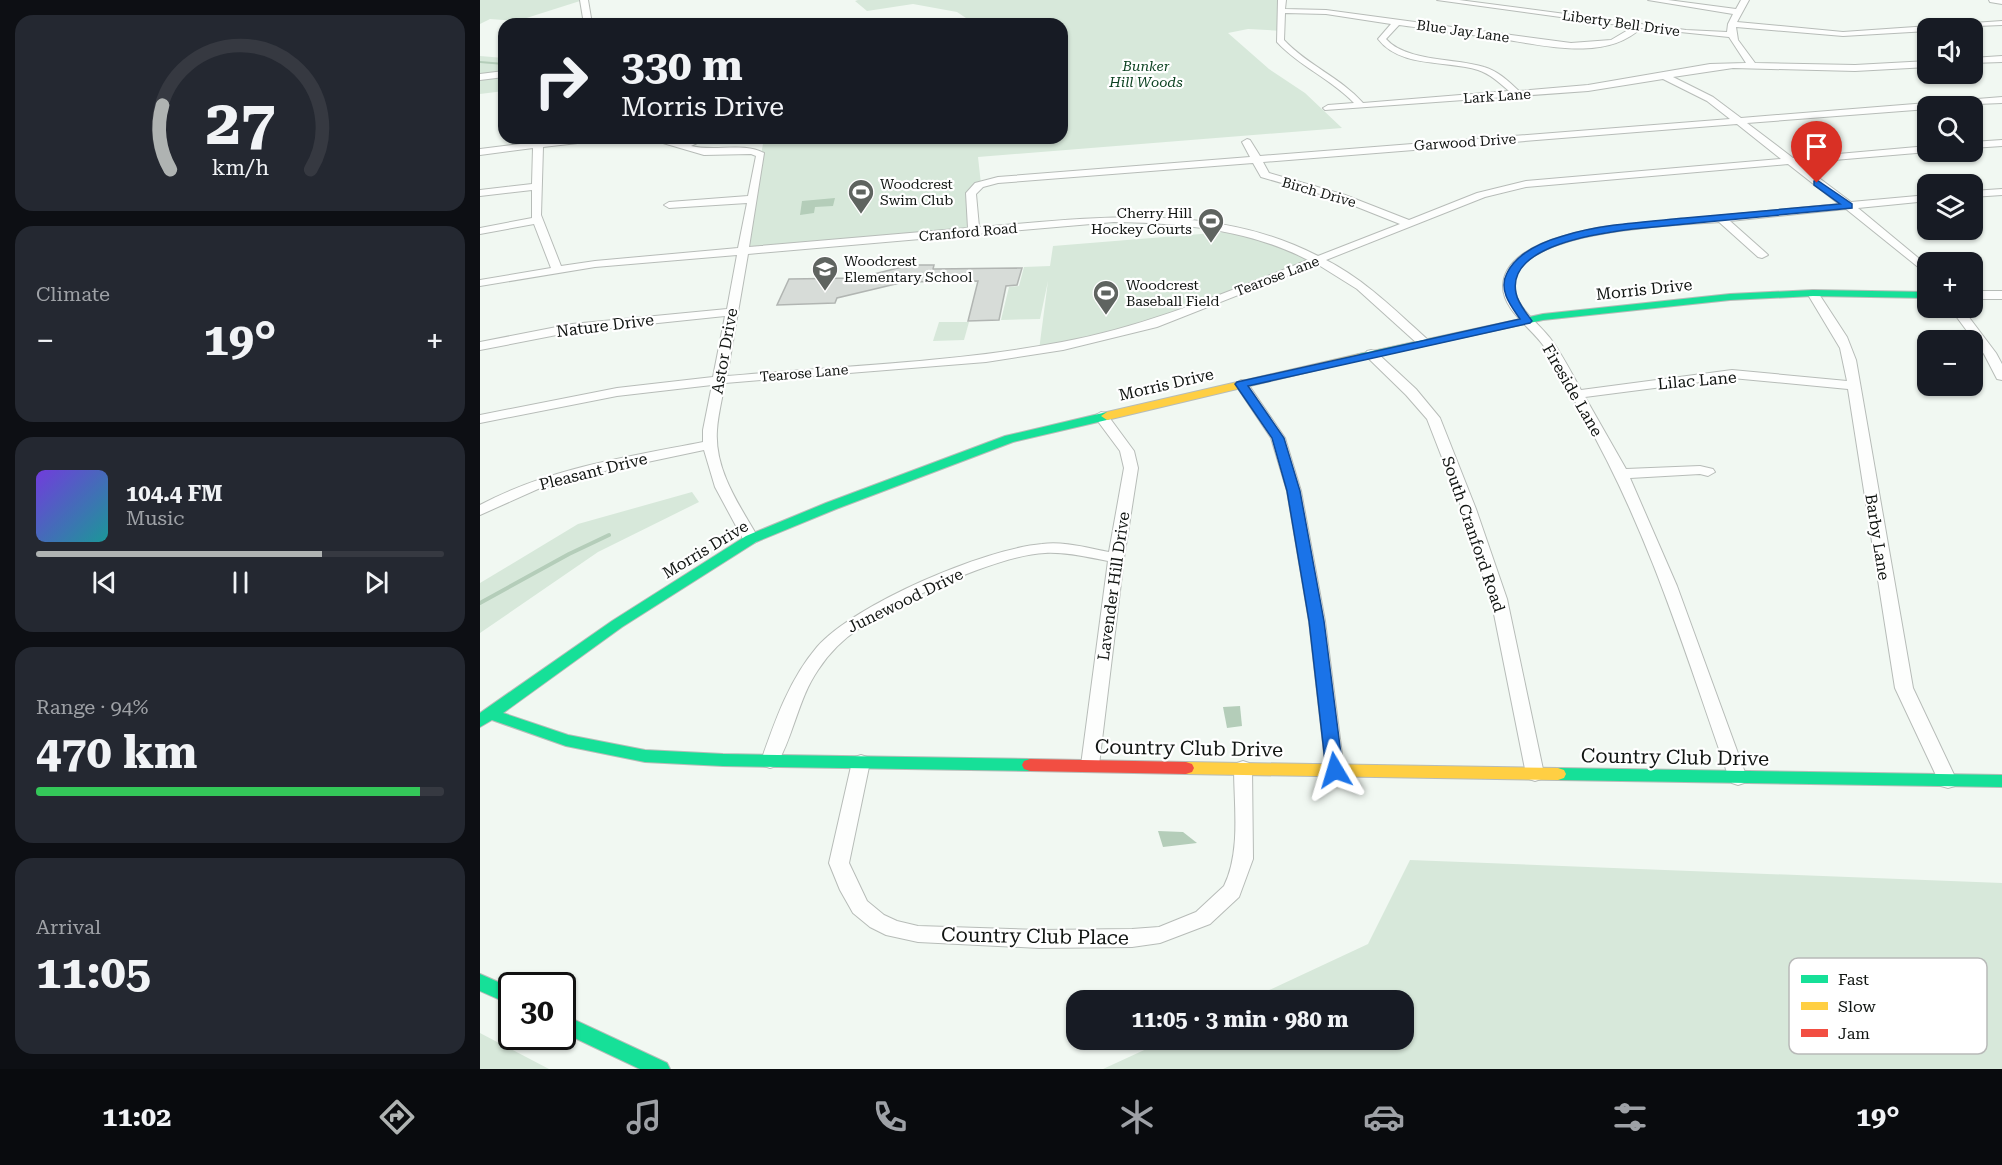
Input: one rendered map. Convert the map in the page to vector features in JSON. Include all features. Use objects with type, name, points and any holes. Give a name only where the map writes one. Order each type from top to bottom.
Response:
[{"type":"street","points":[[584,0],[587,18]]},
{"type":"street","points":[[1282,0],[1280,40],[1350,92],[1360,105]]},
{"type":"street","name":"Liberty Bell Drive","points":[[1441,0],[1640,26],[1730,35]]},
{"type":"street","points":[[1652,0],[1738,12]]},
{"type":"street","points":[[1745,0],[1732,24],[1730,35],[1751,64],[1855,68],[1917,65]]},
{"type":"street","points":[[1993,0],[2002,2]]},
{"type":"street","name":"Blue Jay Lane","points":[[1281,11],[1326,12],[1574,45],[1624,38],[1640,26]]},
{"type":"street","points":[[1396,22],[1382,39],[1393,50],[1483,69],[1501,78],[1517,94]]},
{"type":"street","points":[[1732,24],[1843,34],[2002,23]]},
{"type":"street","points":[[1983,60],[2002,59]]},
{"type":"street","name":"Lark Lane","points":[[1328,108],[1619,85],[1710,67],[1751,64]]},
{"type":"street","points":[[480,76],[498,74]]},
{"type":"street","points":[[1664,76],[1710,99],[1900,246],[1917,262]]},
{"type":"street","name":"Garwood Drive","points":[[974,231],[971,193],[976,187],[988,182],[1256,158],[2002,100]]},
{"type":"street","name":"Birch Drive","points":[[1247,142],[1265,175],[1341,197],[1408,223]]},
{"type":"street","points":[[1983,144],[2002,142]]},
{"type":"street","points":[[480,152],[546,144]]},
{"type":"street","points":[[674,144],[682,146],[687,144]]},
{"type":"street","points":[[538,145],[537,220],[557,270]]},
{"type":"street","name":"Astor Drive","points":[[682,146],[713,153],[752,151],[761,155],[719,380],[710,445],[712,462],[722,486],[751,539]]},
{"type":"street","name":"Tearose Lane","points":[[480,419],[557,402],[719,380],[986,357],[1063,346],[1153,324],[1481,195],[1526,184],[1917,150]]},
{"type":"street","points":[[480,193],[537,186]]},
{"type":"street","points":[[1983,193],[2002,192]]},
{"type":"street","points":[[669,205],[753,199]]},
{"type":"street","name":"Fireside Lane","points":[[1738,778],[1664,572],[1621,474],[1550,346],[1512,301],[1511,275],[1520,262],[1532,253],[1565,238],[1602,230],[1917,199]]},
{"type":"street","points":[[1721,218],[1762,255]]},
{"type":"street","name":"Cranford Road","points":[[480,284],[595,264],[1114,219],[1200,223],[1275,241],[1318,260],[1360,286],[1423,342]]},
{"type":"street","points":[[480,231],[537,220]]},
{"type":"street","name":"Morris Drive","points":[[485,718],[617,624],[751,539],[831,506],[1009,439],[1423,342],[1527,321],[1684,302],[1813,293],[1917,295]]},
{"type":"street","name":"Barby Lane","points":[[1813,293],[1840,335],[1854,365],[1854,386],[1904,688],[1948,781]]},
{"type":"street","points":[[1983,295],[2002,295]]},
{"type":"street","name":"Nature Drive","points":[[480,346],[572,328],[731,312]]},
{"type":"street","points":[[1964,318],[1998,360],[2002,376]]},
{"type":"street","name":"South Cranford Road","points":[[1371,354],[1427,409],[1433,418],[1499,599],[1536,774]]},
{"type":"street","name":"Lilac Lane","points":[[1577,394],[1719,375],[1785,378],[1854,386]]},
{"type":"street","points":[[1241,384],[1278,438],[1287,462],[1317,621],[1335,770]]},
{"type":"street","name":"Lavender Hill Drive","points":[[1090,765],[1116,558],[1131,468],[1126,451],[1101,416]]},
{"type":"street","name":"Pleasant Drive","points":[[480,511],[508,495],[561,477],[710,445]]},
{"type":"street","points":[[1621,474],[1700,470],[1708,472]]},
{"type":"street","name":"Junewood Drive","points":[[770,761],[789,706],[811,664],[839,633],[855,623],[961,572],[1013,553],[1030,549],[1061,549],[1116,558]]},
{"type":"street","name":"Country Club Drive","points":[[485,718],[605,749],[645,756],[770,761],[2002,782]]},
{"type":"street","name":"Country Club Place","points":[[861,762],[840,846],[839,863],[850,891],[860,907],[877,921],[893,929],[918,934],[1039,939],[1132,938],[1160,935],[1203,918],[1232,891],[1243,859],[1243,768]]},
{"type":"street","points":[[480,982],[498,990]]},
{"type":"street","points":[[576,1029],[660,1069]]},
{"type":"green space","points":[[480,0],[580,0],[526,18],[490,19],[480,24]]},
{"type":"green space","name":"Bunker Hill Woods","points":[[1283,0],[1283,31],[1248,29],[1228,33],[1269,69],[1305,93],[1342,128],[978,157],[981,184],[974,188],[974,231],[744,251],[763,144],[1068,144],[1068,18],[966,18],[957,12],[913,4],[867,11],[855,1]]},
{"type":"green space","points":[[480,56],[498,58],[498,92],[480,94]]},
{"type":"green space","points":[[1238,231],[1318,260],[1189,311],[1039,350],[1048,281],[1040,319],[1001,320],[1009,287],[1019,286],[1024,267],[1050,266],[1053,246]]},
{"type":"green space","points":[[939,322],[969,322],[964,340],[933,341]]},
{"type":"green space","points":[[692,492],[699,502],[598,552],[480,633],[480,583],[578,524]]},
{"type":"green space","points":[[1410,860],[2002,883],[2002,1069],[1103,1069],[1144,1050],[1414,1050],[1414,990],[1269,990],[1368,944]]},
{"type":"green space","points":[[480,1033],[498,1042],[498,1050],[513,1050],[549,1069],[480,1069]]},
{"type":"shaded area","points":[[835,198],[833,206],[815,207],[814,213],[800,215],[802,201]]},
{"type":"shaded area","points":[[1240,706],[1242,726],[1227,728],[1223,707]]},
{"type":"shaded area","points":[[1158,831],[1183,832],[1197,843],[1163,847]]},
{"type":"building","name":"Woodcrest Elementary School","points":[[910,265],[934,265],[933,269],[1022,268],[1017,285],[1006,286],[999,320],[968,321],[978,281],[904,282],[837,298],[835,303],[777,305],[789,279],[858,278]]},
{"type":"waterway","points":[[480,62],[498,64]]},
{"type":"waterway","points":[[480,603],[569,554],[609,535]]},
{"type":"traffic: fast","points":[[1359,357],[1543,317],[1730,297],[1813,293],[1917,295]]},
{"type":"traffic: fast","points":[[480,721],[617,624],[751,539],[831,506],[1009,439],[1107,416]]},
{"type":"traffic: fast","points":[[490,714],[566,740],[645,756],[723,760],[1030,765]]},
{"type":"traffic: fast","points":[[1558,774],[2002,781]]},
{"type":"traffic: fast","points":[[480,982],[498,990]]},
{"type":"traffic: fast","points":[[576,1029],[660,1069]]},
{"type":"traffic: slow","points":[[1107,416],[1359,357]]},
{"type":"traffic: slow","points":[[1186,768],[1558,774]]},
{"type":"traffic: jam","points":[[1030,765],[1186,768]]},
{"type":"place","name":"Woodcrest Swim Club","points":[[861,215]]},
{"type":"place","name":"Cherry Hill Hockey Courts","points":[[1211,244]]},
{"type":"place","name":"Woodcrest Elementary School","points":[[825,292]]},
{"type":"place","name":"Woodcrest Baseball Field","points":[[1106,316]]},
{"type":"route","points":[[1335,770],[1317,621],[1294,491],[1278,438],[1241,384],[1458,334],[1527,321],[1512,301],[1511,275],[1520,262],[1532,253],[1565,238],[1633,226],[1848,206],[1817,183]]}]
